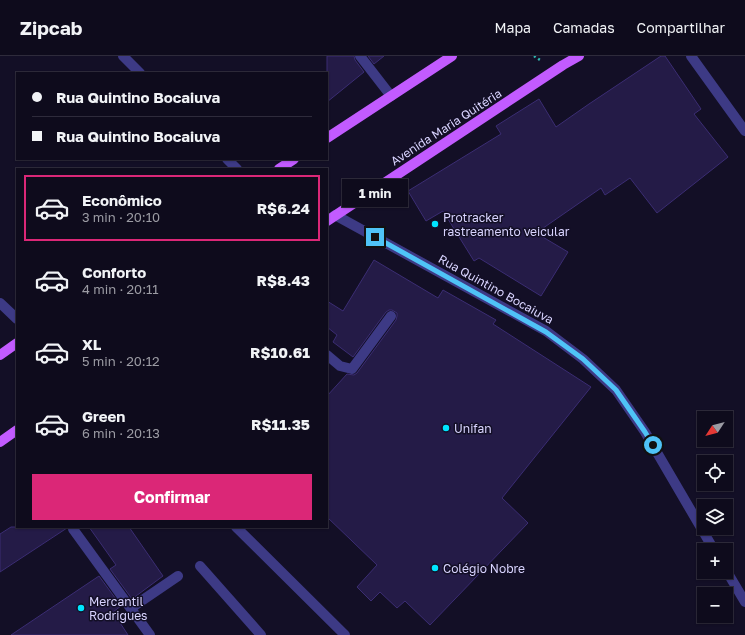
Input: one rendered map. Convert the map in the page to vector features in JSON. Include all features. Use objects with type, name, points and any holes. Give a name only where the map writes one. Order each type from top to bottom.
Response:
[{"type":"main road","points":[[328,137],[452,56]]},
{"type":"main road","name":"Avenida Maria Quitéria","points":[[331,218],[563,65],[579,56]]},
{"type":"main road","points":[[280,168],[292,160]]},
{"type":"main road","points":[[0,354],[16,345]]},
{"type":"main road","points":[[0,442],[16,431]]},
{"type":"street","points":[[123,56],[139,72]]},
{"type":"street","points":[[360,56],[391,96]]},
{"type":"street","points":[[691,56],[745,131]]},
{"type":"street","points":[[228,160],[236,168]]},
{"type":"street","name":"Rua Quintino Bocaiuva","points":[[331,218],[546,332],[583,359],[616,390],[645,432],[710,543]]},
{"type":"street","points":[[0,303],[16,319]]},
{"type":"street","points":[[328,356],[340,366],[352,368],[391,316]]},
{"type":"street","points":[[237,528],[345,635]]},
{"type":"street","points":[[73,529],[150,635]]},
{"type":"street","points":[[200,566],[261,635]]},
{"type":"street","points":[[131,608],[178,576]]},
{"type":"street","points":[[731,579],[745,602]]},
{"type":"building","points":[[327,56],[354,56],[355,60],[364,72],[328,101]]},
{"type":"building","points":[[368,56],[384,56],[374,64]]},
{"type":"building","points":[[661,56],[665,56],[701,109],[694,114],[728,157],[657,213],[630,178],[605,195],[601,188],[536,233],[568,252],[541,296],[479,258],[474,261],[443,211],[426,221],[408,191],[501,134],[496,126],[539,99],[556,127]]},
{"type":"building","name":"Unifan","points":[[374,260],[438,298],[443,290],[496,320],[493,324],[591,387],[502,498],[528,523],[430,625],[405,601],[397,608],[380,592],[371,601],[357,587],[377,565],[328,518],[328,395],[347,374],[354,375],[357,373],[396,320],[397,316],[397,313],[392,310],[386,312],[353,357],[333,342],[337,335],[328,328],[328,302],[343,311]]},
{"type":"building","points":[[11,527],[67,528],[0,572],[0,534]]},
{"type":"building","points":[[90,528],[130,528],[163,576],[132,599],[110,569],[116,565]]},
{"type":"building","name":"Mercantil Rodrigues","points":[[99,576],[121,606],[113,612],[128,635],[11,635]]},
{"type":"place","name":"Protracker rastreamento veicular","points":[[435,224]]},
{"type":"place","name":"Unifan","points":[[446,428]]},
{"type":"place","name":"Colégio Nobre","points":[[435,568]]},
{"type":"place","name":"Mercantil Rodrigues","points":[[81,608]]},
{"type":"route","points":[[375,237],[546,332],[583,359],[616,390],[653,445]]}]
